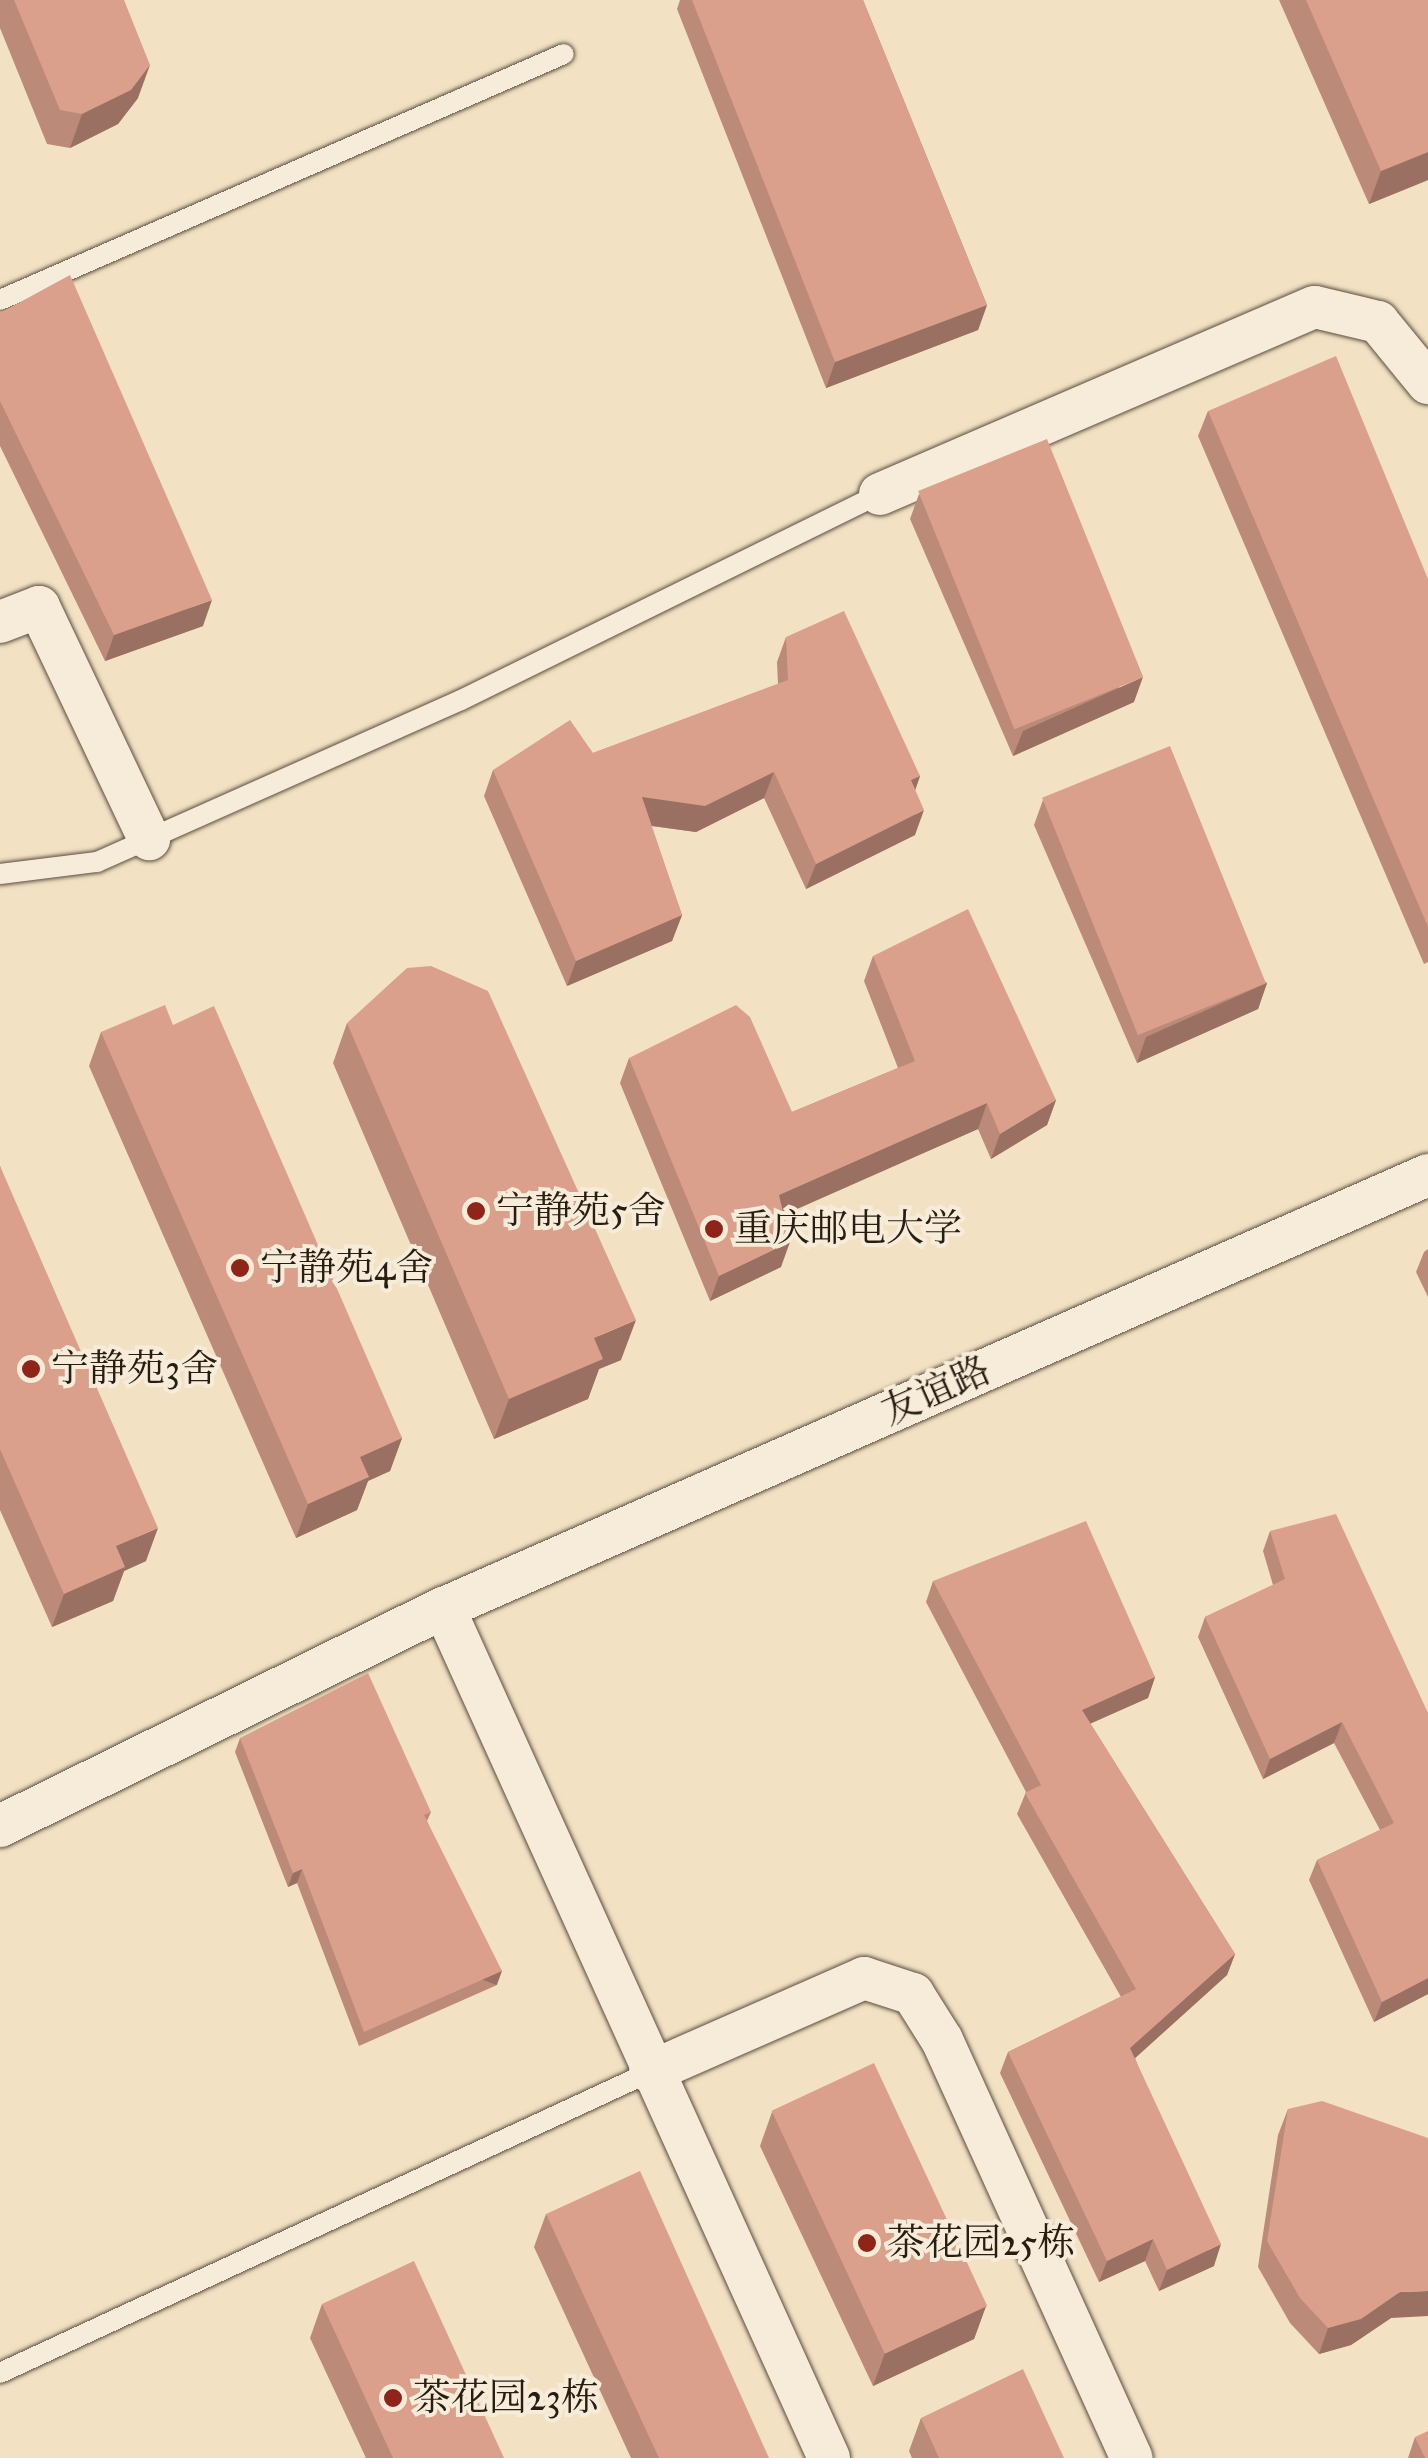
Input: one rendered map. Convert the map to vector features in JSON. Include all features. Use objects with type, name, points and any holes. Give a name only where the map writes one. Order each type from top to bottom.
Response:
[{"type":"street","points":[[880,494],[1315,307],[1378,322],[1428,383]]},
{"type":"street","points":[[0,622],[38,607],[149,839]]},
{"type":"street","name":"友谊路","points":[[0,1826],[444,1608],[1428,1175]]},
{"type":"street","points":[[444,1608],[650,2072],[829,2458]]},
{"type":"street","points":[[650,2072],[864,1978],[912,1994],[942,2040],[1132,2458]]},
{"type":"lane","points":[[0,300],[564,54]]},
{"type":"lane","points":[[0,874],[97,862],[461,700],[880,494]]},
{"type":"lane","points":[[0,2372],[650,2072]]},
{"type":"building","points":[[14,0],[124,0],[150,65],[131,90],[82,114],[60,110]]},
{"type":"building","points":[[692,0],[863,0],[987,305],[835,362]]},
{"type":"building","points":[[1306,0],[1428,0],[1428,152],[1381,171]]},
{"type":"building","points":[[70,275],[212,600],[114,635],[0,401],[0,313]]},
{"type":"building","points":[[1336,356],[1428,579],[1428,927],[1208,411]]},
{"type":"building","points":[[1047,439],[1143,677],[1014,729],[918,491]]},
{"type":"building","points":[[844,611],[920,776],[911,780],[924,810],[816,864],[774,772],[705,806],[642,797],[682,915],[576,961],[493,770],[570,720],[593,753],[788,680],[786,637]]},
{"type":"building","points":[[1170,746],[1266,983],[1138,1035],[1042,798]]},
{"type":"building","points":[[968,909],[1056,1100],[1000,1134],[987,1103],[779,1195],[790,1242],[719,1276],[629,1058],[736,1005],[750,1017],[792,1112],[915,1061],[873,956]]},
{"type":"building","name":"宁静苑5舍","points":[[431,966],[488,991],[636,1320],[594,1338],[603,1359],[509,1399],[347,1023],[407,968]]},
{"type":"building","name":"宁静苑4舍","points":[[165,1005],[173,1025],[214,1006],[402,1438],[360,1457],[369,1477],[308,1504],[101,1032]]},
{"type":"building","name":"宁静苑3舍","points":[[0,1166],[158,1528],[116,1546],[125,1567],[64,1594],[0,1449]]},
{"type":"building","points":[[1336,1514],[1428,1713],[1428,1978],[1382,2002],[1317,1860],[1394,1823],[1342,1722],[1270,1759],[1205,1617],[1285,1579],[1270,1531]]},
{"type":"building","points":[[1086,1521],[1155,1677],[1082,1710],[1235,1954],[1130,2048],[1221,2244],[1167,2270],[1153,2239],[1107,2261],[1008,2052],[1136,1989],[1025,1793],[1041,1785],[933,1581]]},
{"type":"building","points":[[368,1673],[431,1812],[424,1815],[502,1971],[364,2032],[302,1869],[293,1873],[240,1738]]},
{"type":"building","name":"茶花园25栋","points":[[874,2063],[987,2306],[885,2354],[772,2111]]},
{"type":"building","points":[[1322,2101],[1428,2138],[1428,2291],[1400,2292],[1361,2319],[1328,2328],[1300,2298],[1267,2241],[1288,2109]]},
{"type":"building","points":[[640,2171],[769,2458],[659,2458],[546,2214]]},
{"type":"building","name":"茶花园23栋","points":[[414,2261],[504,2458],[393,2458],[322,2304]]},
{"type":"building","points":[[1023,2369],[1064,2458],[939,2458],[921,2418]]},
{"type":"building","points":[[1428,2431],[1428,2458],[1425,2458],[1415,2437]]},
{"type":"place","name":"宁静苑5舍","points":[[476,1211]]},
{"type":"place","name":"重庆邮电大学","points":[[714,1229]]},
{"type":"place","name":"宁静苑4舍","points":[[240,1268]]},
{"type":"place","name":"宁静苑3舍","points":[[31,1369]]},
{"type":"place","name":"茶花园25栋","points":[[867,2243]]},
{"type":"place","name":"茶花园23栋","points":[[393,2398]]}]
